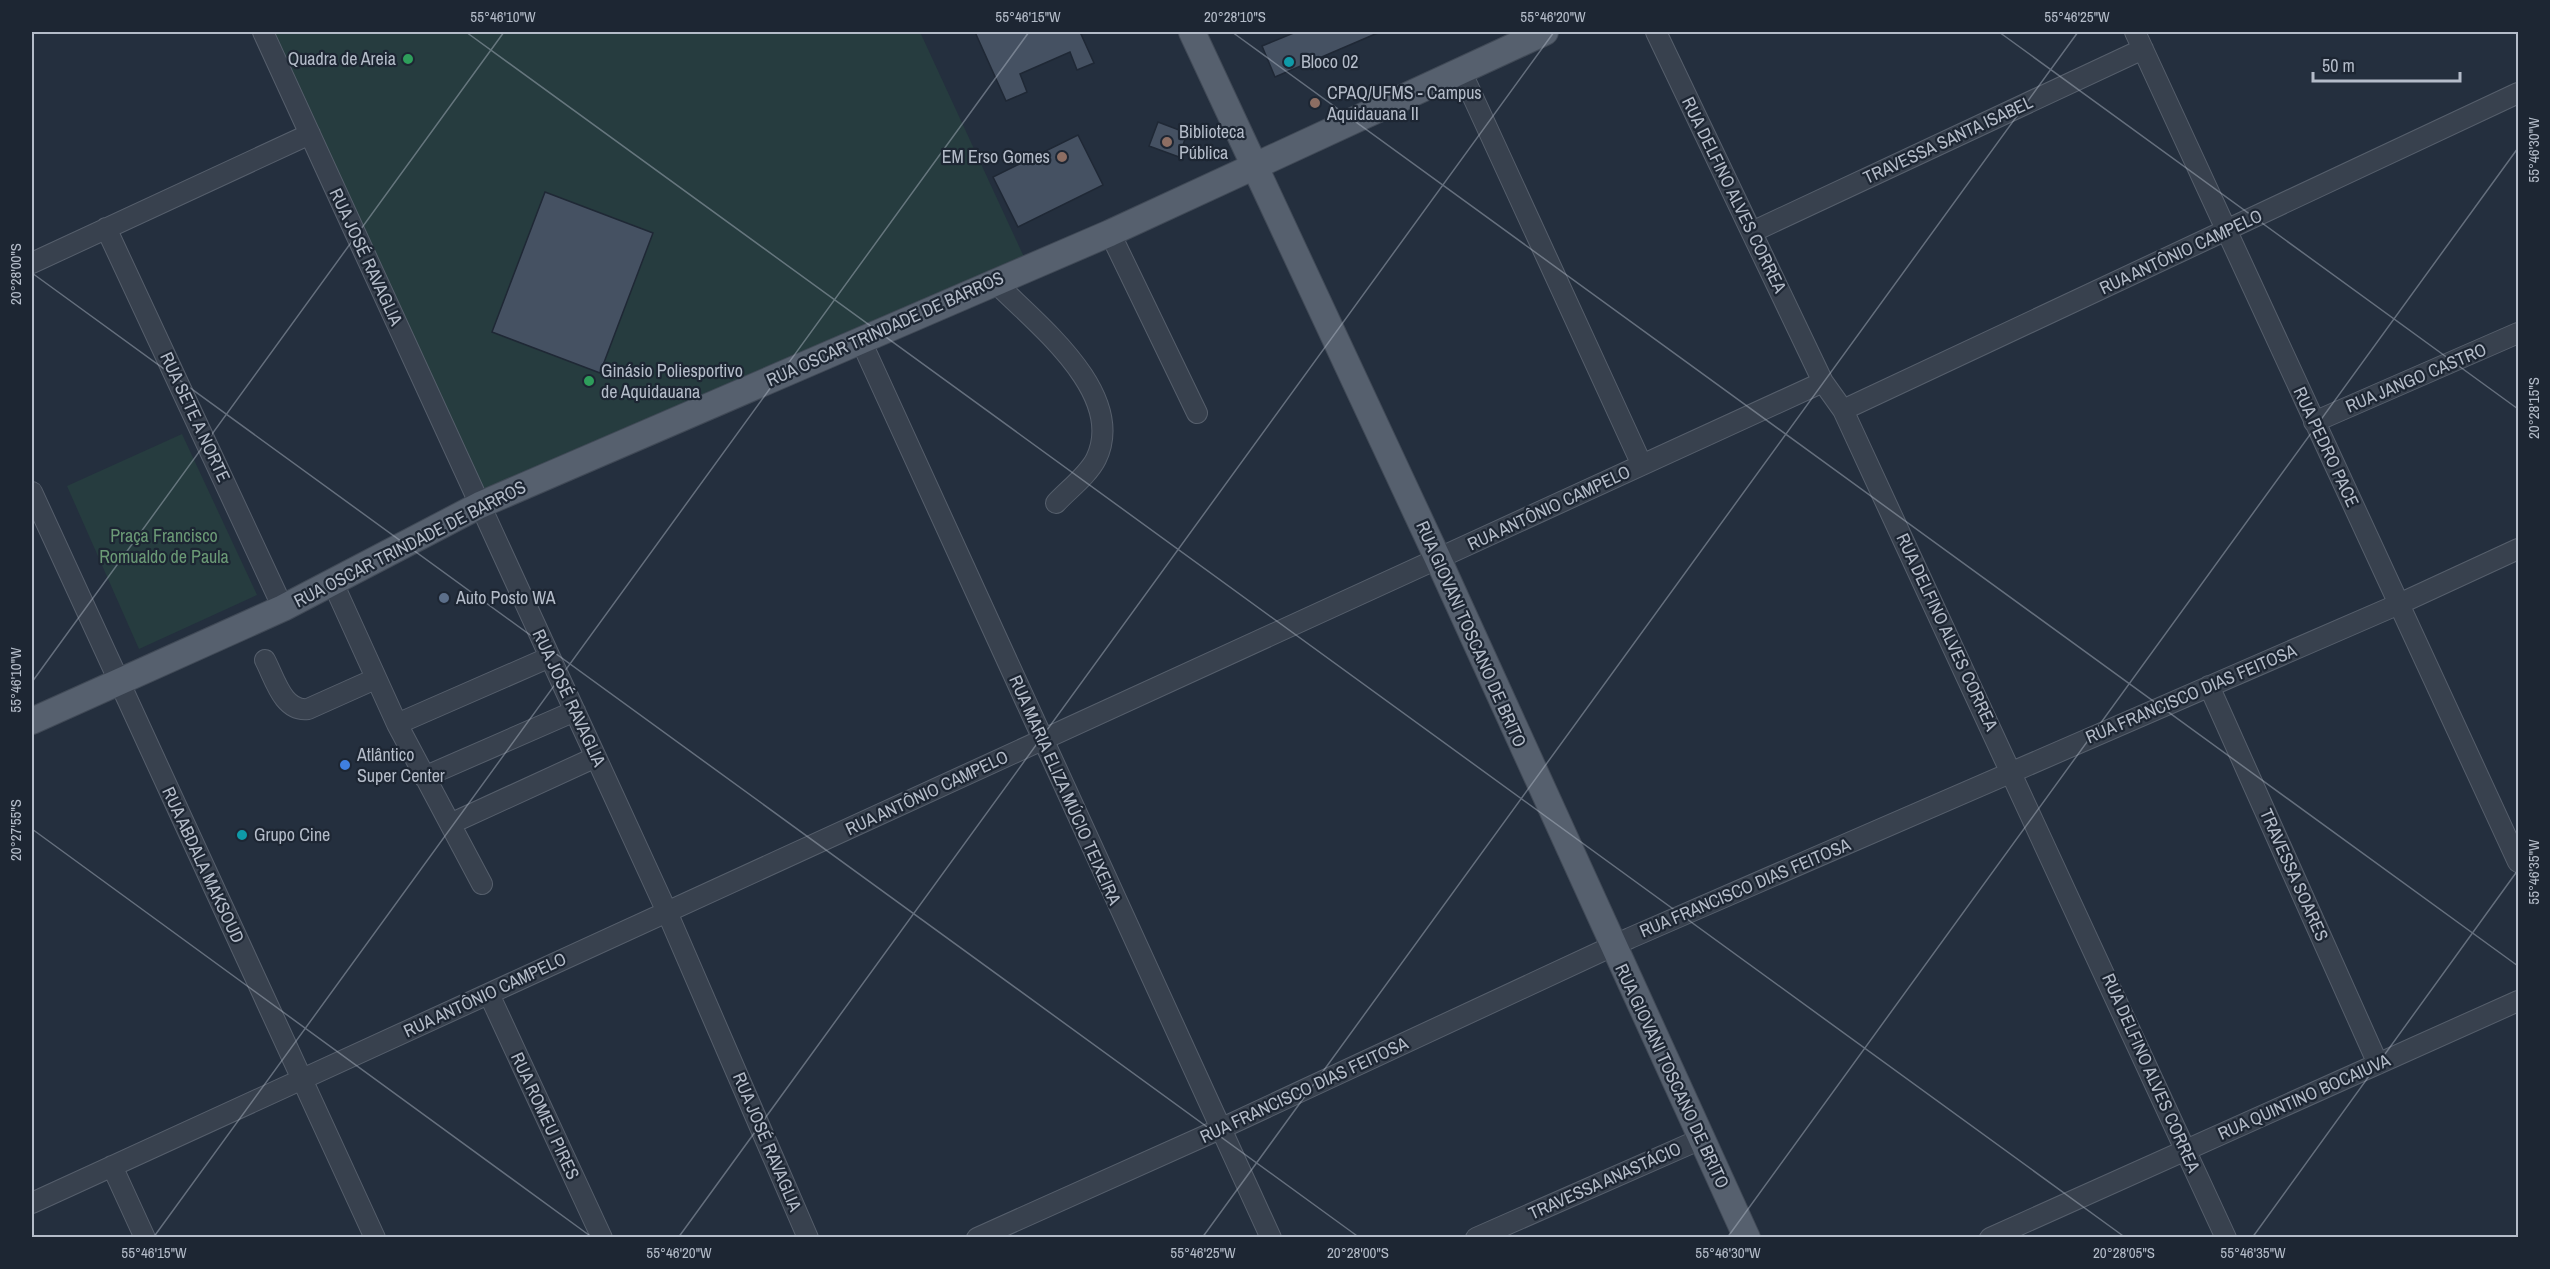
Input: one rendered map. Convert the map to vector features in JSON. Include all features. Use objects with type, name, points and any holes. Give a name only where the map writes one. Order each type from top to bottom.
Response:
[{"type":"main road","name":"RUA GIOVANI TOSCANO DE BRITO","points":[[1192,32],[1438,559],[1747,1238]]},
{"type":"main road","name":"RUA OSCAR TRINDADE DE BARROS","points":[[32,721],[283,608],[480,504],[1110,233],[1545,32]]},
{"type":"street","name":"RUA JOSÉ RAVAGLIA","points":[[263,32],[667,912],[808,1238]]},
{"type":"street","name":"RUA DELFINO ALVES CORREA","points":[[1656,32],[1823,382],[1843,410],[2226,1238]]},
{"type":"street","name":"TRAVESSA SANTA ISABEL","points":[[1752,232],[2139,40]]},
{"type":"street","name":"RUA PEDRO PACE","points":[[2139,40],[2518,862]]},
{"type":"street","points":[[1461,71],[1642,465]]},
{"type":"street","name":"RUA ANTÔNIO CAMPELO","points":[[1843,410],[2518,93]]},
{"type":"street","points":[[32,263],[310,134]]},
{"type":"street","name":"RUA SETE A NORTE","points":[[106,228],[283,608]]},
{"type":"street","points":[[1110,233],[1197,413]]},
{"type":"street","points":[[994,281],[1081,369],[1100,410],[1102,438],[1095,461],[1056,504]]},
{"type":"street","name":"RUA JANGO CASTRO","points":[[2314,422],[2518,333]]},
{"type":"street","name":"RUA MARIA ELIZA MÚCIO TEIXEIRA","points":[[861,341],[1271,1238]]},
{"type":"street","name":"RUA ANTÔNIO CAMPELO","points":[[32,1203],[1823,382]]},
{"type":"street","name":"RUA ABDALA MAKSOUD","points":[[32,492],[375,1238]]},
{"type":"street","name":"RUA FRANCISCO DIAS FEITOSA","points":[[977,1238],[1220,1130],[1613,946],[2398,604],[2518,549]]},
{"type":"street","points":[[333,583],[375,679],[424,777],[482,884]]},
{"type":"street","points":[[397,723],[550,657]]},
{"type":"street","points":[[265,660],[288,705],[299,710],[308,709],[375,679]]},
{"type":"street","name":"TRAVESSA SOARES","points":[[2209,686],[2378,1064]]},
{"type":"street","points":[[424,777],[575,711]]},
{"type":"street","points":[[450,824],[596,757]]},
{"type":"street","name":"RUA ROMEU PIRES","points":[[489,994],[602,1238]]},
{"type":"street","name":"RUA QUINTINO BOCAIUVA","points":[[1990,1238],[2518,1001]]},
{"type":"street","name":"TRAVESSA ANASTÁCIO","points":[[1476,1238],[1701,1139]]},
{"type":"street","points":[[112,1166],[145,1238]]},
{"type":"green space","name":"Ginásio Poliesportivo de Aquidauana","points":[[271,32],[920,32],[1024,257],[480,505]]},
{"type":"green space","name":"Praça Francisco Romualdo de Paula","points":[[182,434],[257,595],[139,649],[67,486]]},
{"type":"building","points":[[975,32],[1080,32],[1094,63],[1077,70],[1070,52],[1020,74],[1027,92],[1006,101]]},
{"type":"building","name":"Bloco 02","points":[[1296,32],[1380,32],[1275,77],[1262,46]]},
{"type":"building","points":[[1158,122],[1187,133],[1179,157],[1149,146]]},
{"type":"building","points":[[1078,135],[1103,185],[1018,227],[993,177]]},
{"type":"building","name":"Ginásio Poliesportivo de Aquidauana","points":[[545,192],[653,233],[600,373],[492,332]]},
{"type":"place","name":"Quadra de Areia","points":[[408,59]]},
{"type":"place","name":"Bloco 02","points":[[1289,62]]},
{"type":"place","name":"CPAQ/UFMS - Campus Aquidauana II","points":[[1315,103]]},
{"type":"place","name":"Biblioteca Pública","points":[[1167,142]]},
{"type":"place","name":"EM Erso Gomes","points":[[1062,157]]},
{"type":"place","name":"Ginásio Poliesportivo de Aquidauana","points":[[589,381]]},
{"type":"place","name":"Auto Posto WA","points":[[444,598]]},
{"type":"place","name":"Atlântico Super Center","points":[[345,765]]},
{"type":"place","name":"Grupo Cine","points":[[242,835]]}]
